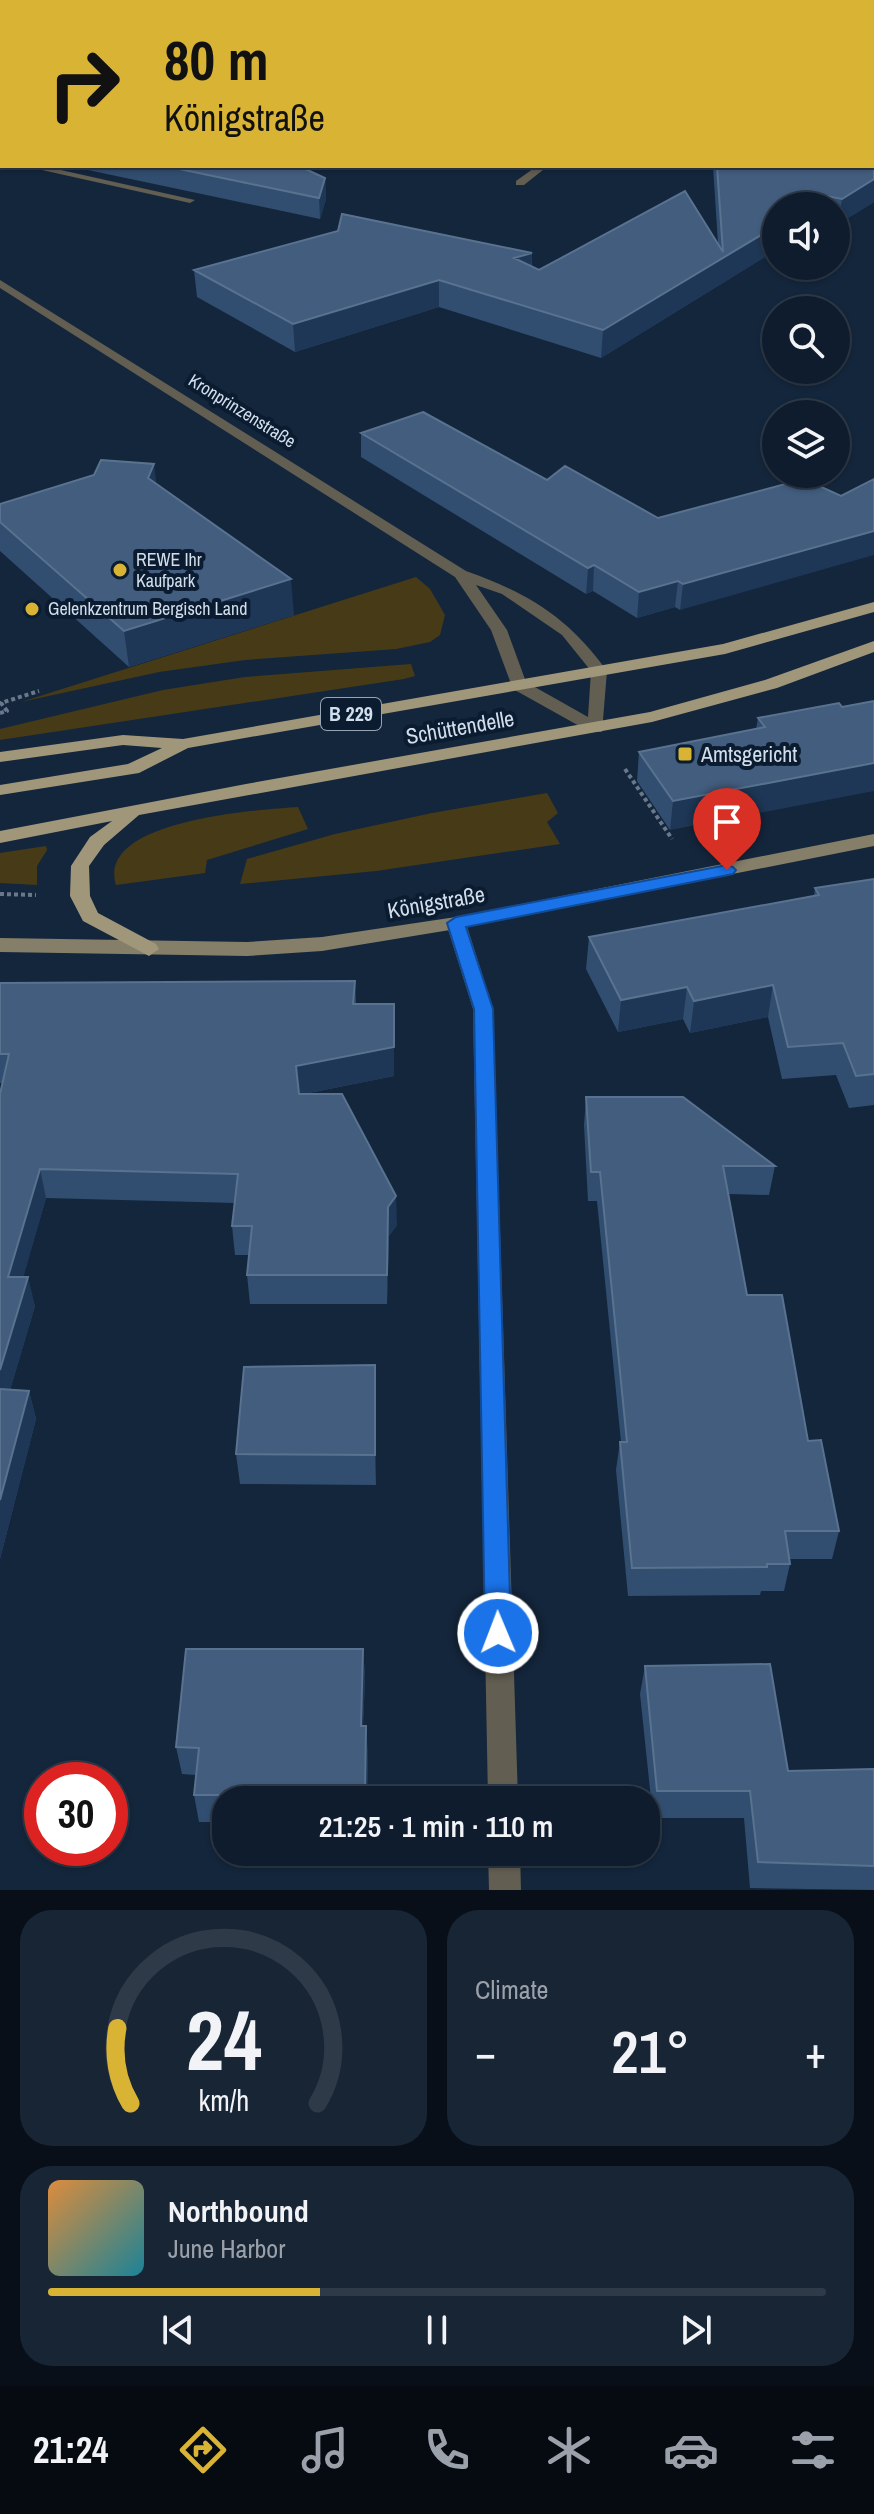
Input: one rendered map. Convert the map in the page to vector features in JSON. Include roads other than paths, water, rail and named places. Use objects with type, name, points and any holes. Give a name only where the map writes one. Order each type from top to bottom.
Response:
[{"type":"main road","name":"Schüttendelle","points":[[0,757],[123,740],[183,744],[725,649],[874,607]]},
{"type":"main road","name":"Schüttendelle","points":[[0,837],[596,728],[695,707],[771,684],[874,646]]},
{"type":"main road","name":"Schüttendelle","points":[[0,790],[133,769],[183,744]]},
{"type":"main road","points":[[137,811],[97,841],[80,866],[80,896],[90,917],[149,949]]},
{"type":"main road","name":"Königstraße","points":[[0,945],[247,949],[322,944],[456,923],[874,840]]},
{"type":"street","points":[[38,168],[190,200]]},
{"type":"street","points":[[520,183],[540,168]]},
{"type":"street","name":"Kronprinzenstraße","points":[[0,283],[461,574],[507,591],[568,632],[599,671]]},
{"type":"street","name":"Kronprinzenstraße","points":[[461,574],[499,630],[519,685]]},
{"type":"street","points":[[519,685],[596,728],[599,671]]},
{"type":"street","points":[[456,923],[483,1009],[503,1786]]},
{"type":"street","points":[[504,1866],[505,1890]]},
{"type":"railway","points":[[555,0],[764,0]]},
{"type":"place","name":"REWE Ihr Kaufpark","points":[[120,570]]},
{"type":"place","name":"Gelenkzentrum Bergisch Land","points":[[32,609]]},
{"type":"place","name":"Amtsgericht","points":[[685,754]]}]
